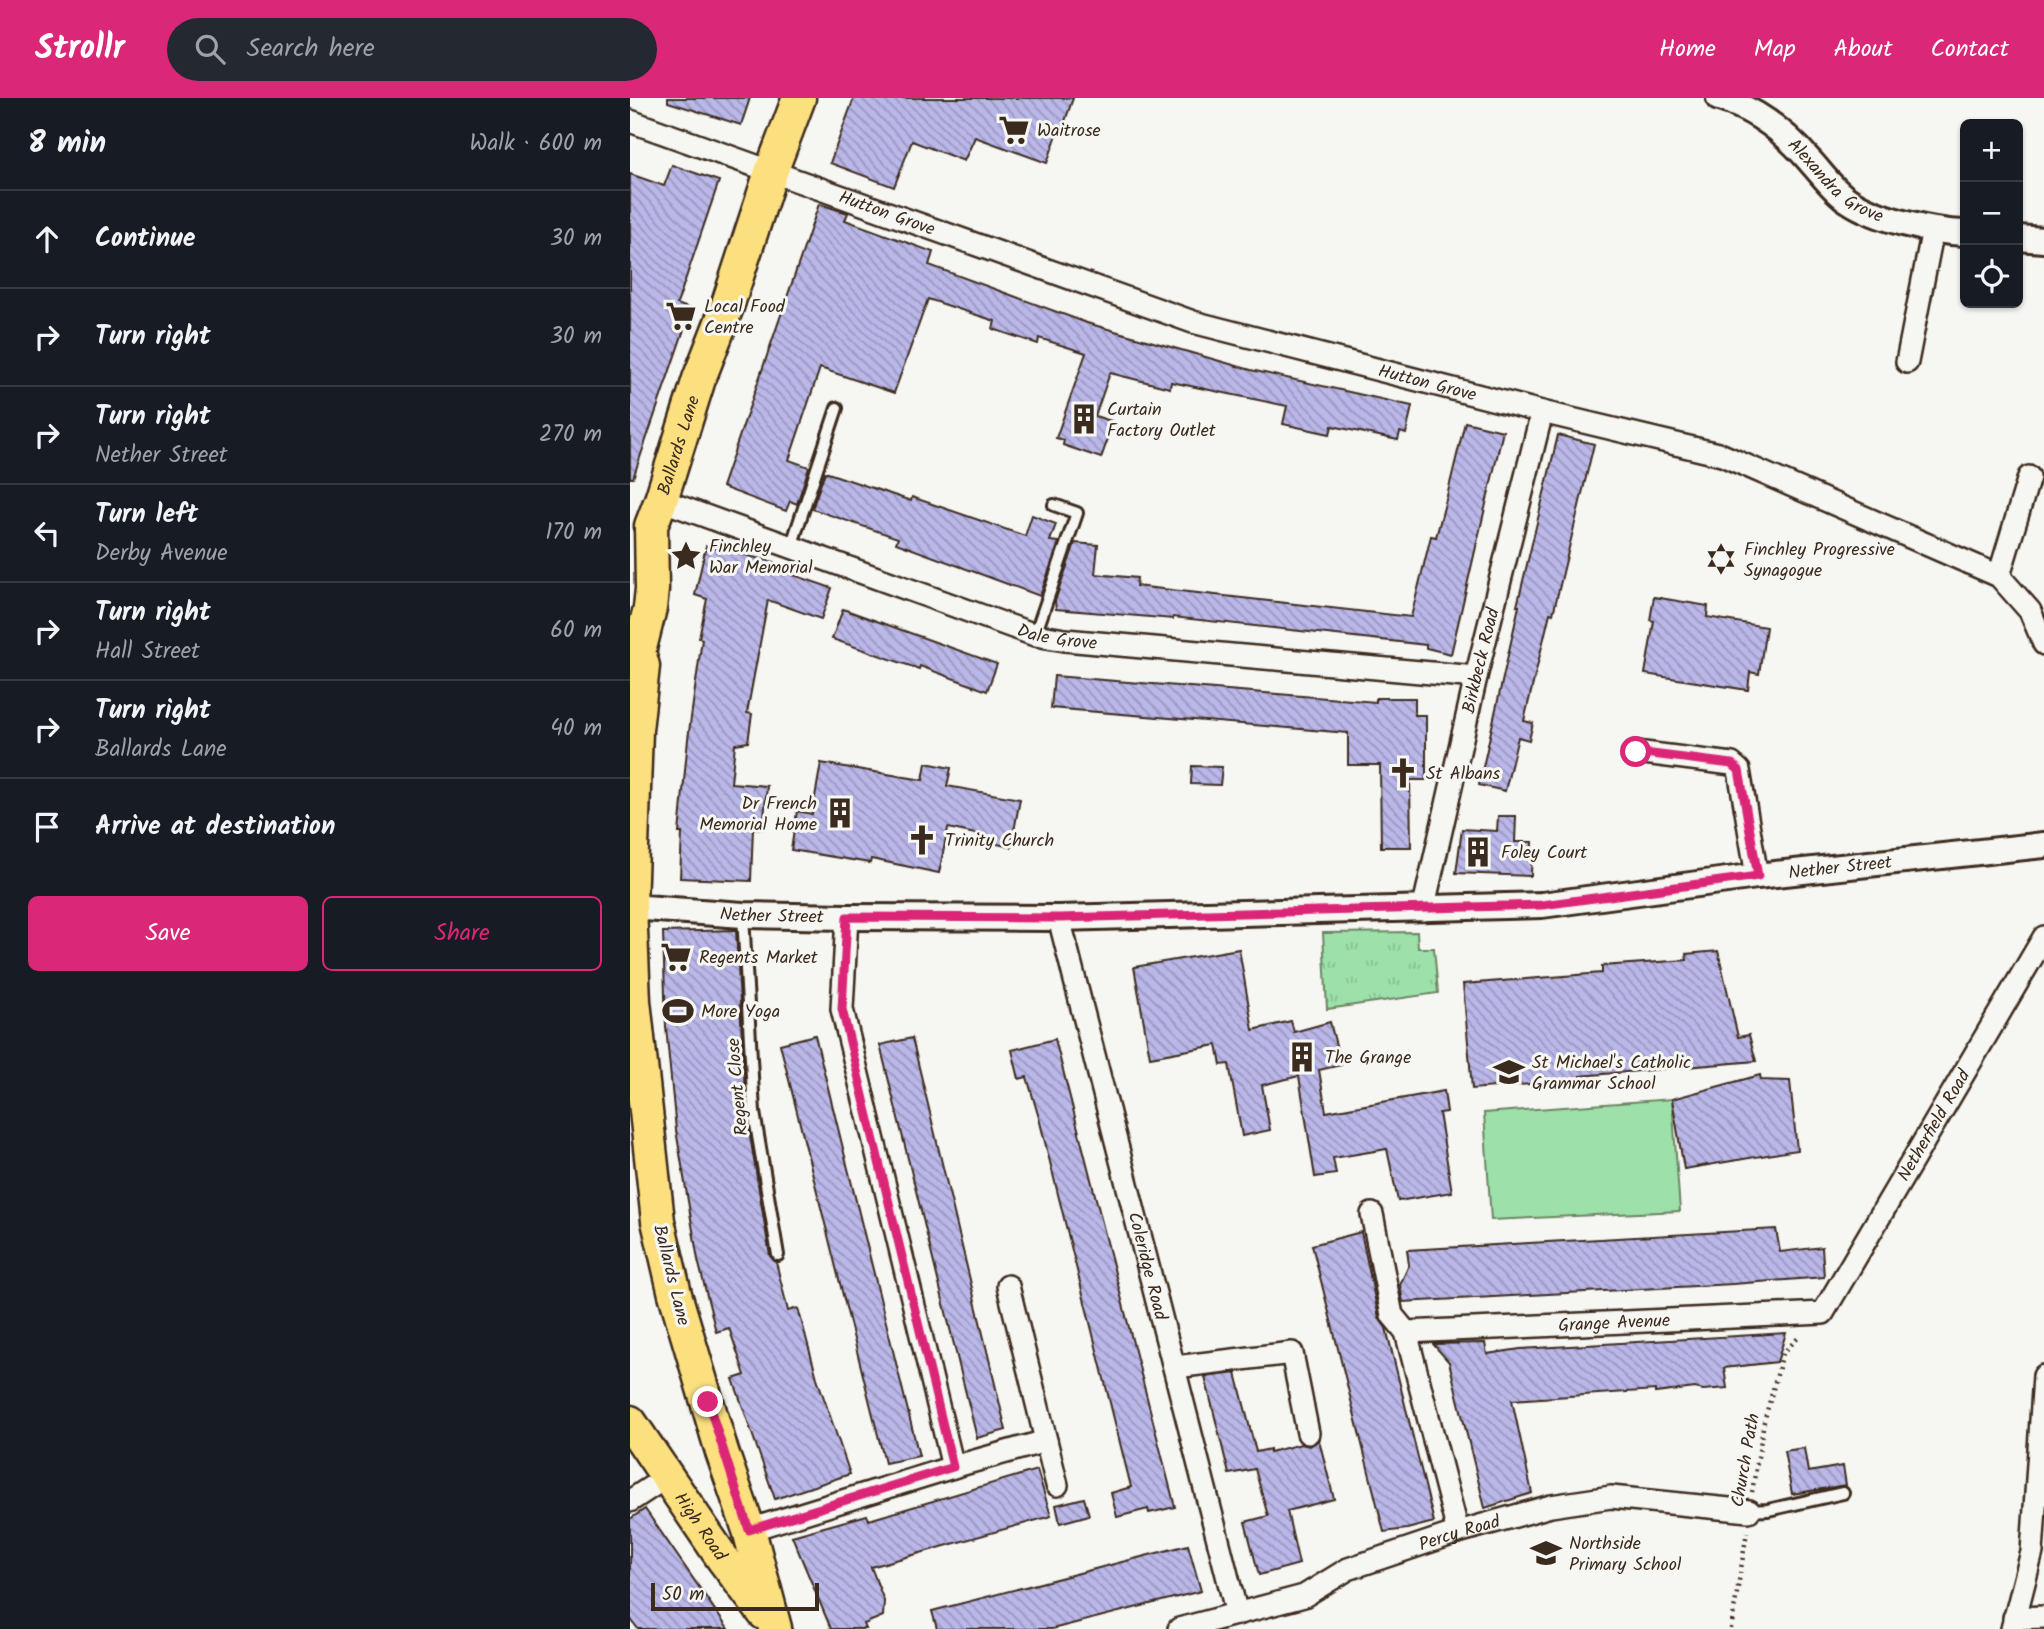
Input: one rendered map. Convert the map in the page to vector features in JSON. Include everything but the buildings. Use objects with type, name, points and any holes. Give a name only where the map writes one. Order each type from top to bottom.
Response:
[{"type":"main road","name":"Ballards Lane","points":[[775,1628],[749,1530],[722,1452],[675,1294],[658,1221],[634,1000],[631,907],[632,731],[643,666],[635,647],[650,608],[653,569],[649,530],[699,379],[799,98]]},
{"type":"main road","points":[[630,587],[649,530]]},
{"type":"main road","name":"High Road","points":[[630,1422],[723,1559],[775,1628]]},
{"type":"main road","points":[[672,1482],[696,1488],[708,1485],[715,1478],[722,1452]]},
{"type":"street","name":"Alexandra Grove","points":[[1719,98],[1763,119],[1786,136],[1847,200],[1874,213],[1933,229],[1960,232]]},
{"type":"street","name":"Hutton Grove","points":[[635,129],[771,172],[1193,322],[1542,412],[1722,455],[1999,576],[2030,611],[2044,644]]},
{"type":"street","points":[[1907,362],[1933,229]]},
{"type":"street","points":[[2023,238],[2044,240]]},
{"type":"street","name":"Birkbeck Road","points":[[1423,910],[1476,677],[1542,412]]},
{"type":"street","points":[[1999,576],[2029,477]]},
{"type":"street","name":"Dale Grove","points":[[649,530],[791,547],[1035,635],[1065,640],[1476,677]]},
{"type":"street","points":[[1636,752],[1732,764],[1739,770],[1758,876]]},
{"type":"street","name":"Nether Street","points":[[631,907],[743,915],[1059,918],[1542,905],[1758,876],[2044,845]]},
{"type":"street","points":[[847,917],[842,1009],[953,1467]]},
{"type":"street","name":"Coleridge Road","points":[[1059,918],[1237,1614]]},
{"type":"street","name":"Netherfield Road","points":[[1823,1313],[2044,937]]},
{"type":"street","points":[[1372,1214],[1391,1315],[1406,1332],[1458,1532]]},
{"type":"street","points":[[1008,1286],[1058,1485]]},
{"type":"street","name":"Grange Avenue","points":[[1406,1332],[1823,1313]]},
{"type":"street","points":[[1175,1367],[1292,1353],[1308,1433]]},
{"type":"street","points":[[2044,1376],[2038,1550],[2013,1623],[2044,1617]]},
{"type":"street","points":[[749,1530],[1046,1441]]},
{"type":"street","points":[[630,1501],[672,1482]]},
{"type":"street","name":"Percy Road","points":[[1179,1629],[1304,1597],[1348,1570],[1458,1532],[1551,1506],[1611,1497],[1749,1511]]},
{"type":"lane","points":[[791,547],[837,408]]},
{"type":"lane","points":[[1035,635],[1077,513],[1054,505]]},
{"type":"lane","name":"Regent Close","points":[[743,915],[754,1112],[778,1255]]},
{"type":"lane","points":[[1749,1511],[1768,1510],[1843,1493]]},
{"type":"path","name":"Church Path","points":[[1731,1629],[1764,1422],[1783,1353],[1823,1313]]},
{"type":"green space","points":[[1417,932],[1418,948],[1434,948],[1438,993],[1327,1009],[1323,933]]},
{"type":"green space","points":[[1672,1099],[1680,1211],[1491,1220],[1484,1113]]},
{"type":"place","name":"Waitrose","points":[[1014,130]]},
{"type":"place","name":"Local Food Centre","points":[[681,316]]},
{"type":"place","name":"Curtain Factory Outlet","points":[[1084,419]]},
{"type":"place","name":"Finchley War Memorial","points":[[686,556]]},
{"type":"place","name":"Finchley Progressive Synagogue","points":[[1721,559]]},
{"type":"place","name":"St Albans","points":[[1403,773]]},
{"type":"place","name":"Dr French Memorial Home","points":[[840,813]]},
{"type":"place","name":"Trinity Church","points":[[922,840]]},
{"type":"place","name":"Foley Court","points":[[1478,852]]},
{"type":"place","name":"Regents Market","points":[[676,957]]},
{"type":"place","name":"More Yoga","points":[[678,1011]]},
{"type":"place","name":"The Grange","points":[[1302,1057]]},
{"type":"place","name":"St Michael's Catholic Grammar School","points":[[1509,1072]]},
{"type":"place","name":"Northside Primary School","points":[[1546,1553]]},
{"type":"route","points":[[708,1402],[749,1530],[953,1467],[842,1009],[847,917],[1059,918],[1542,905],[1758,876],[1739,770],[1732,764],[1636,752]]}]
